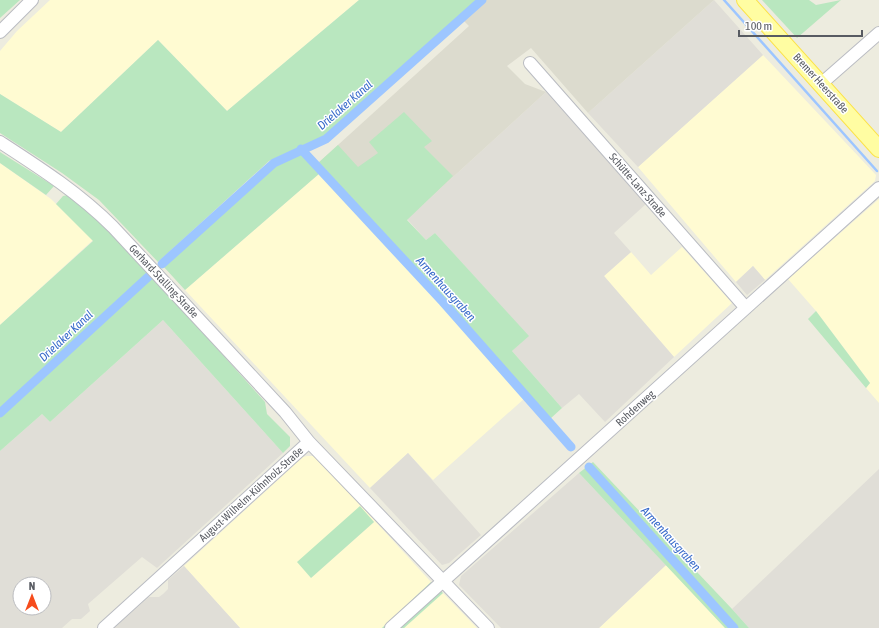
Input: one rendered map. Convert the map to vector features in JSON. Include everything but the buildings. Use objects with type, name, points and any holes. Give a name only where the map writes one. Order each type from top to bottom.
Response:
[{"type":"main road","name":"Bremer Heerstraße","points":[[745,0],[822,83],[879,149]]},
{"type":"street","points":[[0,32],[32,0]]},
{"type":"street","points":[[822,83],[879,33]]},
{"type":"street","name":"Schütte-Lanz-Straße","points":[[530,63],[746,308]]},
{"type":"street","name":"Gerhard-Stalling-Straße","points":[[0,142],[63,183],[90,204],[156,270],[285,412],[309,442]]},
{"type":"street","name":"Rohdenweg","points":[[391,628],[879,188]]},
{"type":"street","name":"August-Wilhelm-Kühnholz-Straße","points":[[104,628],[309,442],[488,628]]},
{"type":"shaded area","points":[[50,0],[359,0],[227,111],[158,40],[61,132],[0,94],[0,51],[17,31]]},
{"type":"shaded area","points":[[486,0],[714,0],[588,113],[531,48],[507,66],[525,84],[546,92],[407,219],[317,164],[469,26],[463,20]]},
{"type":"shaded area","points":[[714,0],[763,55],[638,167],[588,113]]},
{"type":"shaded area","points":[[763,55],[876,175],[875,181],[765,280],[753,266],[736,282],[638,167]]},
{"type":"shaded area","points":[[546,92],[646,204],[614,233],[631,252],[604,276],[674,357],[605,422],[579,394],[562,408],[512,351],[528,336],[435,233],[426,240],[407,219]]},
{"type":"shaded area","points":[[0,163],[51,199],[93,240],[0,325]]},
{"type":"shaded area","points":[[320,173],[525,398],[433,480],[408,453],[370,488],[185,290]]},
{"type":"shaded area","points":[[879,199],[879,403],[866,388],[870,383],[816,311],[788,279]]},
{"type":"shaded area","points":[[682,247],[732,303],[674,357],[604,276],[631,252],[651,275]]},
{"type":"shaded area","points":[[753,266],[765,280],[747,295],[736,282]]},
{"type":"shaded area","points":[[163,320],[283,453],[157,568],[142,557],[88,604],[90,611],[81,619],[72,619],[62,628],[0,628],[0,451],[42,414],[50,422]]},
{"type":"shaded area","points":[[408,453],[481,535],[449,563],[442,565],[370,488]]},
{"type":"shaded area","points":[[314,456],[318,459],[431,582],[382,628],[240,628],[184,566],[303,457]],"holes":[[[359,507],[374,522],[311,578]]]},
{"type":"shaded area","points":[[879,469],[879,628],[749,628],[732,609]]},
{"type":"shaded area","points":[[579,473],[666,565],[599,628],[501,628],[459,585],[461,576]]},
{"type":"shaded area","points":[[666,565],[725,628],[599,628]]},
{"type":"shaded area","points":[[184,566],[240,628],[114,628],[149,597],[159,597],[163,594],[168,589],[168,580]]},
{"type":"shaded area","points":[[443,593],[477,628],[404,628]]},
{"type":"green space","points":[[0,0],[20,0],[0,18]]},
{"type":"green space","points":[[359,0],[477,0],[324,136],[269,161],[158,262],[99,200],[62,173],[0,133],[0,94],[61,132],[158,40],[227,111]]},
{"type":"green space","points":[[762,0],[809,0],[816,5],[841,0],[797,38]]},
{"type":"green space","points":[[404,112],[432,141],[424,147],[453,176],[407,220],[426,240],[435,233],[529,336],[512,351],[562,408],[550,419],[445,301],[317,164],[338,145],[358,167],[378,153],[369,142]]},
{"type":"green space","points":[[0,152],[54,186],[46,195],[0,163]]},
{"type":"green space","points":[[301,152],[320,173],[185,290],[163,266],[276,165]]},
{"type":"green space","points":[[68,195],[98,220],[145,268],[265,402],[267,414],[290,437],[290,446],[283,453],[163,320],[50,422],[42,414],[0,451],[0,325],[93,241],[56,204],[63,196]]},
{"type":"green space","points":[[816,311],[870,383],[866,388],[808,319]]},
{"type":"green space","points":[[593,462],[749,628],[725,628],[579,473]]},
{"type":"green space","points":[[360,506],[374,522],[311,578],[297,562]]},
{"type":"green space","points":[[431,582],[443,593],[404,628],[382,628]]},
{"type":"waterway","name":"Drielaker Kanal","points":[[162,264],[274,163],[326,139],[482,0]]},
{"type":"waterway","points":[[724,0],[877,171]]},
{"type":"waterway","name":"Armenhausgraben","points":[[301,149],[443,302],[571,447]]},
{"type":"waterway","name":"Drielaker Kanal","points":[[0,413],[148,277]]},
{"type":"waterway","name":"Armenhausgraben","points":[[589,467],[734,628]]}]
